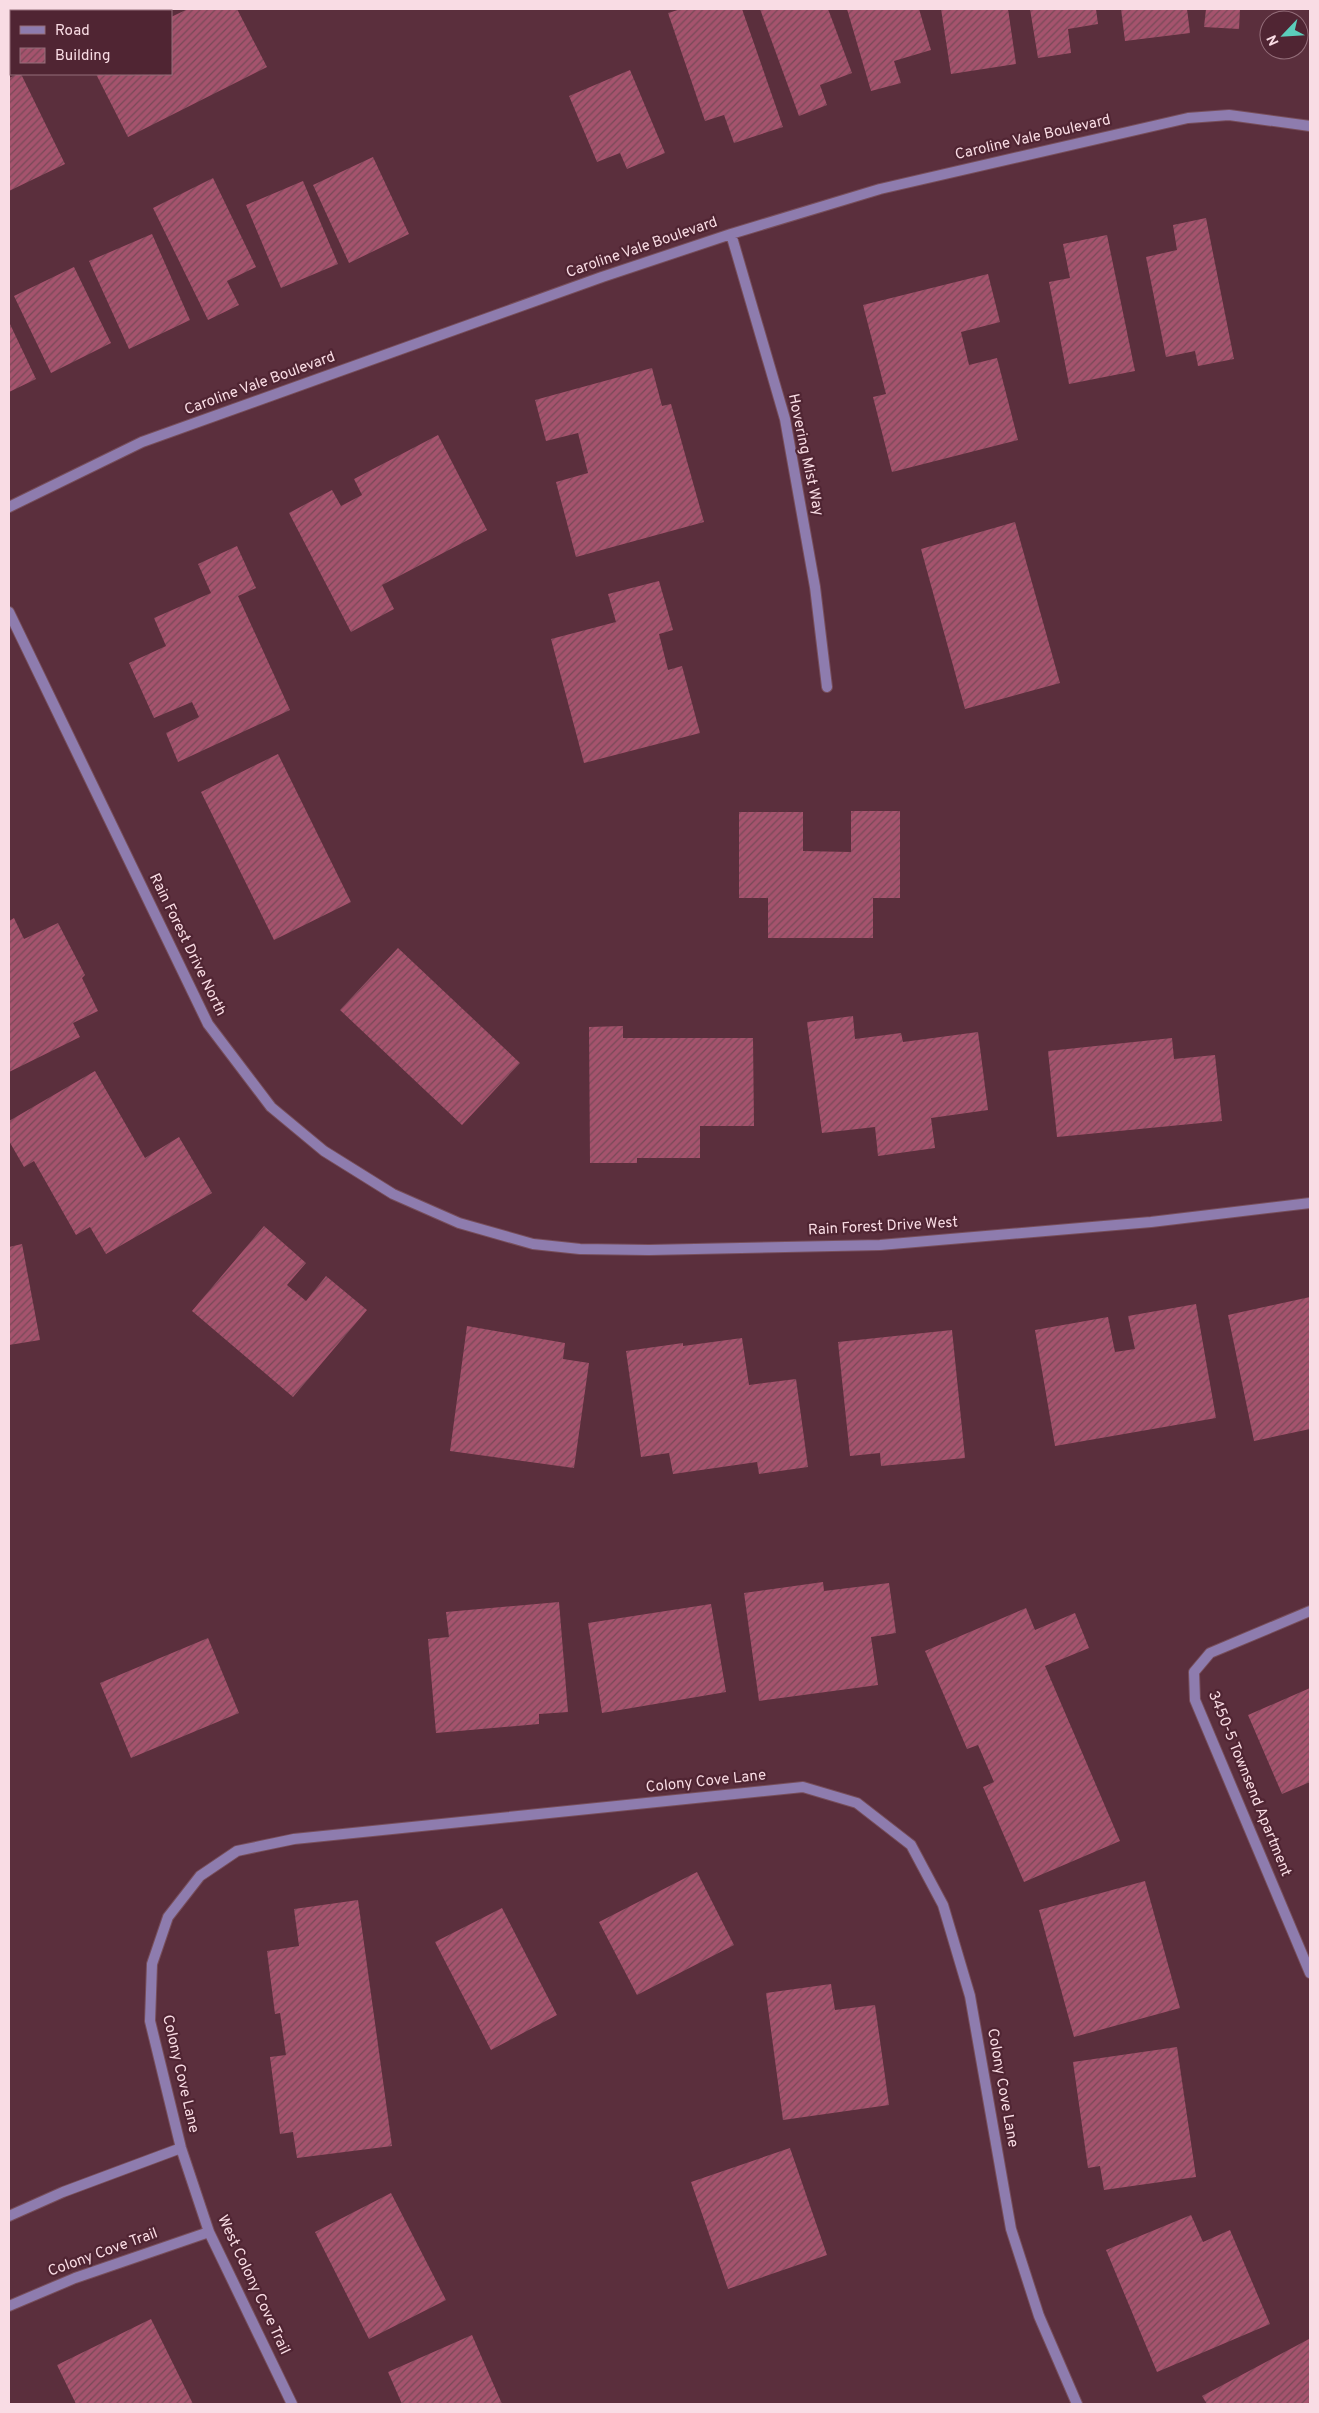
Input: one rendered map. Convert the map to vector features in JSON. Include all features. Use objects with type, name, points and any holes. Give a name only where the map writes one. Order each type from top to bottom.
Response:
[{"type":"street","name":"Caroline Vale Boulevard","points":[[9,507],[142,442],[574,287],[731,234],[880,189],[1188,118],[1229,115],[1310,126]]},
{"type":"street","name":"Hovering Mist Way","points":[[731,234],[785,419],[815,587],[827,687]]},
{"type":"street","name":"Rain Forest Drive North","points":[[9,612],[208,1024],[271,1107],[324,1151],[393,1194],[459,1223]]},
{"type":"street","name":"Rain Forest Drive West","points":[[459,1223],[533,1244],[580,1249],[659,1250],[880,1245],[1151,1222],[1310,1203]]},
{"type":"street","name":"3450-5 Townsend Apartment","points":[[1310,1611],[1210,1653],[1194,1672],[1195,1700],[1310,1973]]},
{"type":"street","name":"Colony Cove Lane","points":[[181,2148],[150,2021],[152,1964],[168,1917],[200,1876],[237,1852],[294,1839],[803,1788],[857,1803],[911,1845],[943,1905],[970,1996],[1011,2229],[1039,2316],[1077,2404]]},
{"type":"street","points":[[9,2216],[63,2192],[181,2148]]},
{"type":"street","name":"West Colony Cove Trail","points":[[181,2148],[209,2232],[292,2404]]},
{"type":"street","name":"Colony Cove Trail","points":[[9,2306],[75,2278],[209,2232]]},
{"type":"building","points":[[188,9],[237,9],[267,67],[128,137],[97,75],[172,75],[172,17]]},
{"type":"building","points":[[681,9],[742,9],[783,127],[734,143],[724,115],[705,121],[668,13]]},
{"type":"building","points":[[760,9],[828,9],[852,73],[820,85],[827,105],[799,116]]},
{"type":"building","points":[[847,9],[919,9],[931,50],[894,61],[901,83],[871,91]]},
{"type":"building","points":[[941,9],[1008,9],[1016,64],[951,74]]},
{"type":"building","points":[[1030,9],[1096,9],[1098,24],[1068,29],[1071,53],[1038,58]]},
{"type":"building","points":[[1121,9],[1187,9],[1190,33],[1125,41]]},
{"type":"building","points":[[1206,9],[1240,9],[1239,29],[1204,27]]},
{"type":"building","points":[[630,70],[665,153],[627,169],[620,153],[597,162],[569,96]]},
{"type":"building","points":[[21,75],[65,164],[9,191],[9,78]]},
{"type":"building","points":[[373,157],[409,234],[349,263],[313,185]]},
{"type":"building","points":[[213,178],[256,267],[227,281],[239,305],[208,320],[153,208]]},
{"type":"building","points":[[303,181],[338,264],[281,288],[246,205]]},
{"type":"building","points":[[1206,218],[1234,359],[1198,366],[1195,351],[1166,357],[1146,257],[1177,250],[1173,225]]},
{"type":"building","points":[[152,234],[190,320],[129,349],[89,261]]},
{"type":"building","points":[[1107,235],[1135,371],[1069,384],[1049,282],[1070,278],[1063,244]]},
{"type":"building","points":[[74,267],[111,343],[51,373],[14,296]]},
{"type":"building","points":[[988,274],[1000,322],[961,332],[969,365],[997,358],[1018,440],[892,472],[873,397],[886,394],[863,305]]},
{"type":"building","points":[[9,322],[36,379],[9,392]]},
{"type":"building","points":[[652,368],[662,406],[671,404],[704,522],[576,557],[556,482],[588,473],[578,433],[546,441],[535,400]]},
{"type":"building","points":[[438,435],[487,530],[382,585],[394,609],[351,632],[289,513],[332,490],[341,506],[362,495],[354,479]]},
{"type":"building","points":[[1015,522],[1060,683],[965,709],[921,549]]},
{"type":"building","points":[[237,546],[256,588],[238,596],[290,710],[178,762],[166,733],[199,717],[192,702],[154,718],[129,663],[166,646],[154,618],[211,593],[198,564]]},
{"type":"building","points":[[659,581],[673,630],[659,634],[668,670],[682,666],[700,733],[584,763],[551,639],[616,622],[608,594]]},
{"type":"building","points":[[278,754],[351,902],[274,940],[201,792]]},
{"type":"building","points":[[851,811],[900,811],[900,898],[873,898],[873,938],[768,938],[768,898],[739,898],[739,812],[803,812],[803,851],[851,852]]},
{"type":"building","points":[[14,918],[24,939],[58,923],[85,975],[82,978],[98,1011],[73,1023],[80,1037],[9,1072],[9,921]]},
{"type":"building","points":[[398,948],[520,1063],[462,1125],[340,1010]]},
{"type":"building","points":[[853,1016],[855,1039],[901,1033],[903,1042],[978,1032],[988,1110],[931,1118],[935,1148],[878,1156],[875,1127],[822,1133],[807,1022]]},
{"type":"building","points":[[623,1026],[623,1038],[753,1038],[754,1126],[700,1126],[700,1158],[637,1158],[637,1163],[590,1163],[589,1027]]},
{"type":"building","points":[[1172,1038],[1174,1059],[1215,1055],[1222,1121],[1057,1137],[1048,1051]]},
{"type":"building","points":[[95,1071],[145,1158],[179,1137],[212,1193],[106,1254],[90,1227],[76,1235],[34,1161],[24,1167],[9,1141],[9,1121]]},
{"type":"building","points":[[264,1226],[306,1263],[287,1285],[306,1301],[326,1276],[367,1310],[293,1397],[192,1311]]},
{"type":"building","points":[[22,1244],[40,1340],[9,1345],[9,1247]]},
{"type":"building","points":[[1310,1297],[1310,1429],[1254,1441],[1228,1315]]},
{"type":"building","points":[[1196,1304],[1216,1418],[1055,1446],[1035,1330],[1108,1317],[1115,1352],[1135,1349],[1128,1316]]},
{"type":"building","points":[[467,1326],[565,1343],[563,1359],[589,1363],[574,1468],[450,1451]]},
{"type":"building","points":[[952,1330],[965,1458],[881,1466],[880,1453],[850,1456],[838,1342]]},
{"type":"building","points":[[742,1338],[749,1385],[796,1379],[808,1467],[759,1474],[757,1462],[673,1474],[669,1453],[641,1457],[626,1351],[683,1343],[683,1346]]},
{"type":"building","points":[[823,1582],[824,1591],[889,1583],[896,1633],[871,1637],[878,1685],[759,1701],[744,1593]]},
{"type":"building","points":[[559,1602],[568,1712],[539,1714],[539,1724],[436,1733],[428,1639],[449,1637],[446,1612]]},
{"type":"building","points":[[711,1604],[726,1692],[602,1713],[588,1623]]},
{"type":"building","points":[[1026,1608],[1035,1630],[1075,1613],[1089,1648],[1045,1666],[1120,1841],[1024,1882],[983,1787],[994,1782],[978,1745],[967,1749],[925,1651]]},
{"type":"building","points":[[208,1638],[239,1713],[131,1758],[100,1683]]},
{"type":"building","points":[[1310,1688],[1310,1782],[1282,1794],[1248,1715]]},
{"type":"building","points":[[697,1872],[734,1945],[637,1995],[599,1922]]},
{"type":"building","points":[[1145,1881],[1180,2008],[1074,2037],[1039,1910]]},
{"type":"building","points":[[358,1900],[392,2146],[297,2158],[293,2132],[280,2134],[270,2057],[286,2055],[280,2013],[275,2014],[267,1951],[299,1946],[294,1909]]},
{"type":"building","points":[[502,1908],[557,2015],[491,2050],[435,1942]]},
{"type":"building","points":[[831,1984],[835,2010],[875,2005],[889,2105],[783,2120],[766,1993]]},
{"type":"building","points":[[1177,2047],[1196,2177],[1104,2190],[1100,2166],[1088,2168],[1073,2062]]},
{"type":"building","points":[[790,2148],[827,2255],[728,2289],[691,2182]]},
{"type":"building","points":[[391,2193],[446,2300],[369,2339],[315,2232]]},
{"type":"building","points":[[1191,2215],[1203,2242],[1230,2230],[1270,2324],[1157,2372],[1106,2250]]},
{"type":"building","points":[[151,2319],[193,2404],[76,2404],[57,2365]]},
{"type":"building","points":[[472,2335],[502,2404],[402,2404],[388,2372]]},
{"type":"building","points":[[1309,2339],[1310,2404],[1207,2404],[1202,2396]]}]
